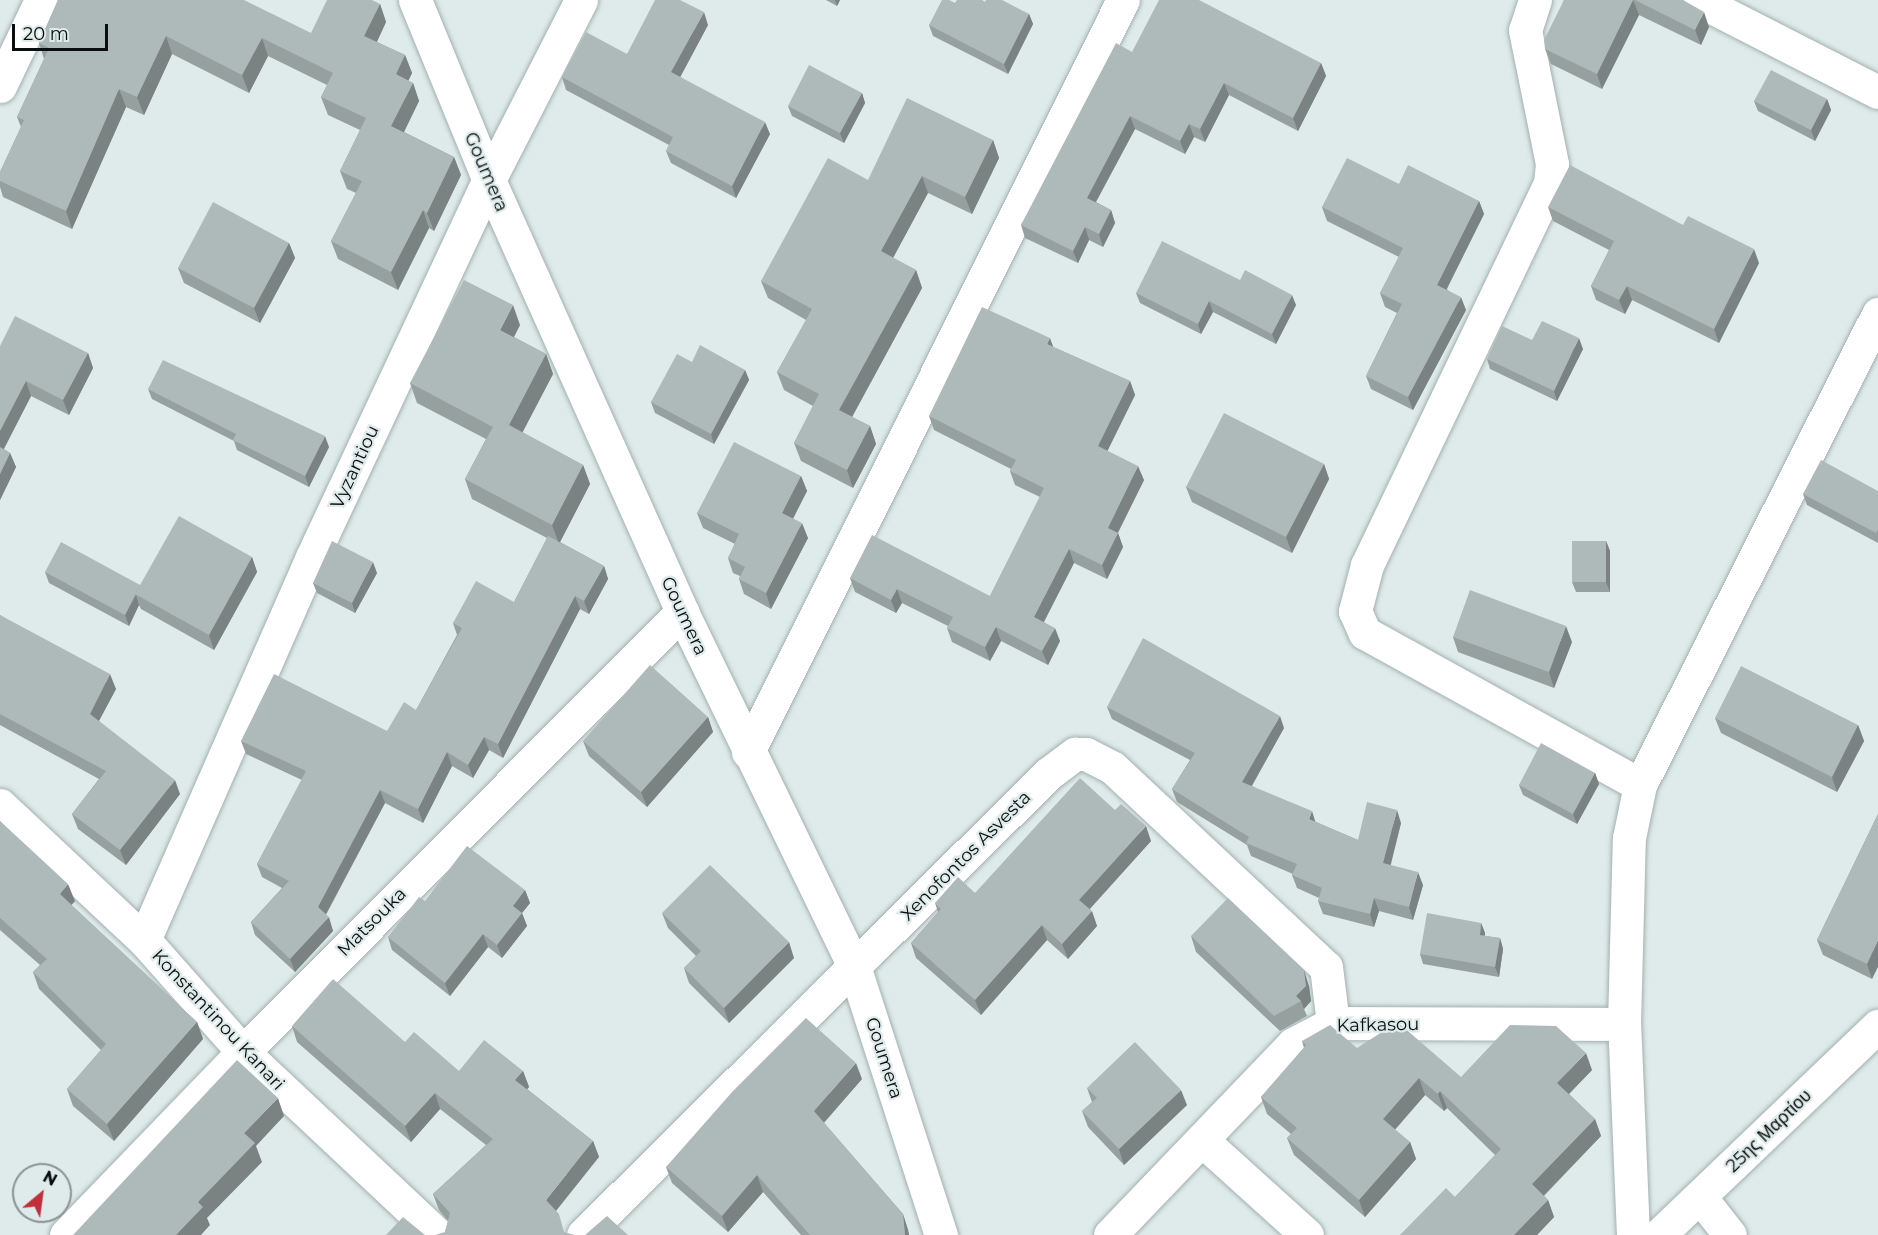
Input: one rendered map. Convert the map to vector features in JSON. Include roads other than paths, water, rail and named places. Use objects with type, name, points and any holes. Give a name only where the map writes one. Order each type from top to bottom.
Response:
[{"type":"street","points":[[0,86],[41,0]]},
{"type":"street","name":"Goumera","points":[[415,0],[489,180],[682,612],[855,969],[941,1235]]},
{"type":"street","name":"Vyzantiou","points":[[144,940],[312,557],[489,180],[581,0]]},
{"type":"street","points":[[748,752],[1123,0]]},
{"type":"street","points":[[1535,0],[1525,30],[1552,164],[1550,183],[1367,565],[1355,611],[1365,633],[1640,785]]},
{"type":"street","points":[[1698,0],[1878,92]]},
{"type":"street","points":[[1633,1235],[1624,1024],[1629,838],[1640,785],[1878,314]]},
{"type":"street","name":"Matsouka","points":[[66,1235],[243,1052],[682,612]]},
{"type":"street","name":"Xenofontos Asvesta","points":[[583,1235],[855,969],[1048,774],[1075,754],[1086,754],[1113,768],[1326,967],[1333,1023]]},
{"type":"street","name":"Konstantinou Kanari","points":[[0,805],[144,940],[243,1052],[438,1235]]},
{"type":"street","name":"Kafkasou","points":[[1110,1235],[1203,1141],[1293,1044],[1333,1023],[1624,1024]]},
{"type":"street","name":"25ης Μαρτίου","points":[[1659,1235],[1878,1026]]},
{"type":"street","points":[[1203,1141],[1307,1235]]},
{"type":"street","points":[[1700,1197],[1730,1235]]}]
